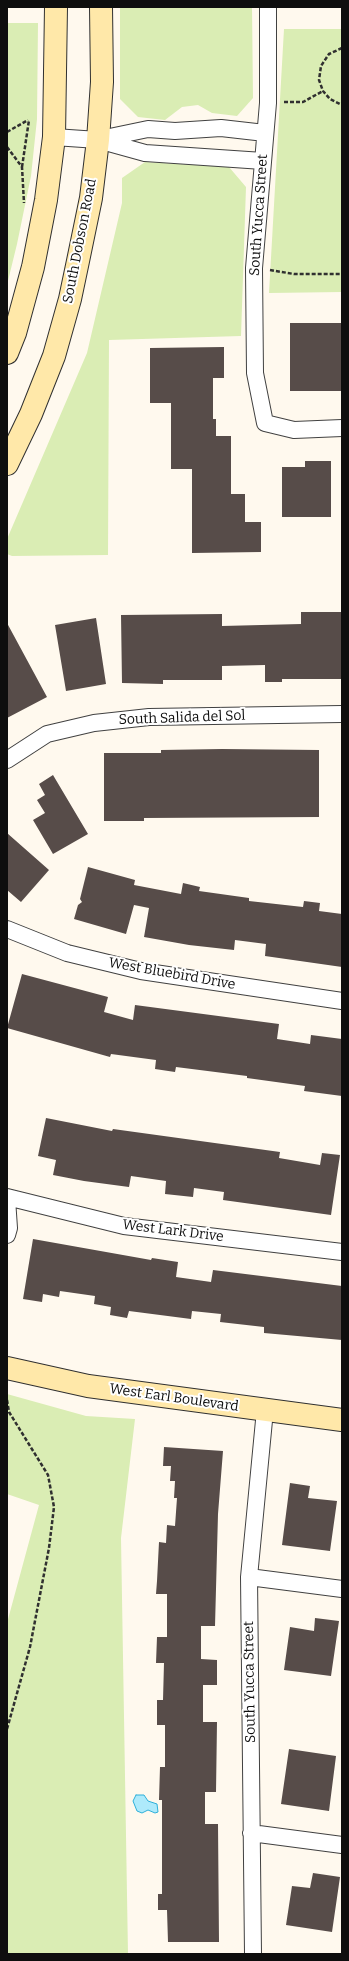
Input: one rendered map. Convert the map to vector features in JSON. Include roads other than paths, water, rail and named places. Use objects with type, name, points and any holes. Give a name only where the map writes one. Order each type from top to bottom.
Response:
[{"type":"main road","points":[[7,353],[15,333],[33,267],[46,200],[54,137],[56,7]]},
{"type":"main road","name":"South Dobson Road","points":[[7,464],[31,414],[54,356],[70,300],[91,198],[98,140],[102,82],[101,7]]},
{"type":"main road","name":"West Earl Boulevard","points":[[7,1368],[88,1386],[342,1420]]},
{"type":"street","name":"South Yucca Street","points":[[268,7],[268,103],[254,268],[255,373],[265,423],[294,430],[342,428]]},
{"type":"street","points":[[98,140],[148,129],[175,131],[222,128],[265,133]]},
{"type":"street","points":[[194,156],[195,130]]},
{"type":"street","points":[[54,137],[98,140],[145,153],[263,161]]},
{"type":"street","name":"South Salida del Sol","points":[[7,760],[47,734],[94,723],[149,717],[342,714]]},
{"type":"street","name":"West Bluebird Drive","points":[[7,929],[67,953],[141,971],[342,1001]]},
{"type":"street","points":[[7,1198],[9,1228],[7,1235]]},
{"type":"street","name":"West Lark Drive","points":[[7,1198],[124,1226],[342,1252]]},
{"type":"street","name":"South Yucca Street","points":[[253,1954],[249,1577],[265,1410]]},
{"type":"street","points":[[249,1577],[342,1589]]},
{"type":"street","points":[[252,1833],[342,1845]]},
{"type":"water","points":[[136,1795],[144,1795],[148,1801],[157,1804],[158,1812],[155,1813],[148,1810],[142,1813],[137,1811],[133,1801]]}]
